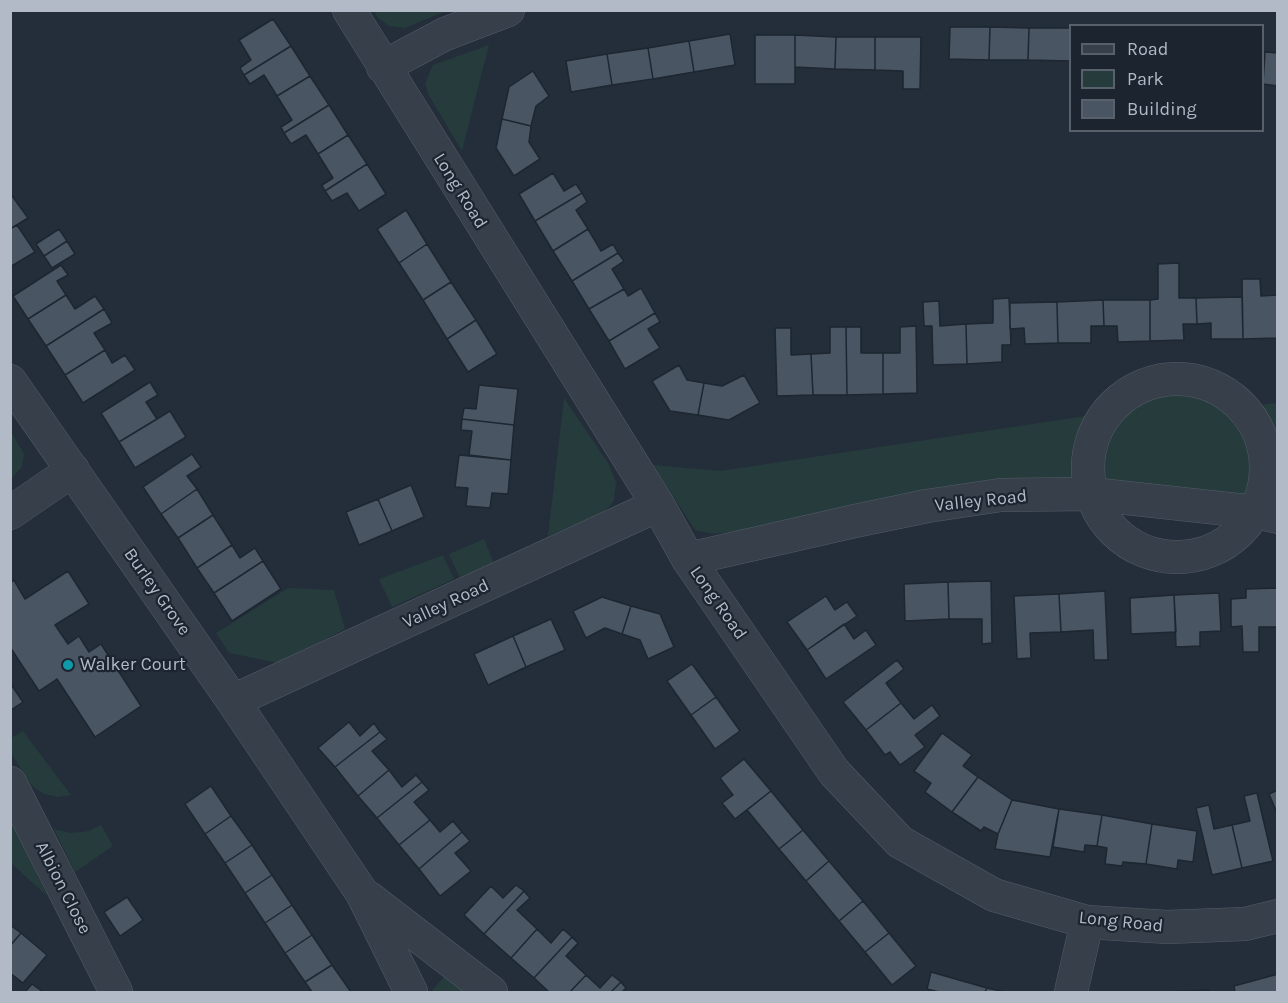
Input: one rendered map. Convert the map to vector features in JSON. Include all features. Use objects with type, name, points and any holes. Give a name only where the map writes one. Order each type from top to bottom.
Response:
[{"type":"street","name":"Long Road","points":[[349,10],[658,505],[688,559],[834,772],[900,842],[994,895],[1087,922],[1167,927],[1245,924],[1278,916]]},
{"type":"street","points":[[383,67],[446,34],[508,10]]},
{"type":"street","points":[[1177,378],[1212,385],[1240,403],[1258,429],[1267,466],[1262,497],[1267,514],[1208,553],[1171,558],[1133,547],[1105,524],[1090,494],[1086,462],[1091,438],[1110,406],[1143,384],[1177,378]]},
{"type":"street","name":"Burley Grove","points":[[10,381],[362,893],[411,993]]},
{"type":"street","points":[[10,513],[73,471]]},
{"type":"street","name":"Valley Road","points":[[688,559],[927,507],[1000,495],[1090,494],[1267,514]]},
{"type":"street","name":"Valley Road","points":[[232,701],[658,505]]},
{"type":"street","name":"Albion Close","points":[[10,783],[116,993]]},
{"type":"street","name":"Burley Grove","points":[[362,893],[491,993]]},
{"type":"street","points":[[1071,993],[1087,922]]},
{"type":"green space","points":[[374,11],[446,11],[405,28],[389,26],[378,18]]},
{"type":"green space","points":[[489,45],[462,151],[428,94],[425,83],[433,65]]},
{"type":"green space","points":[[1183,391],[1208,398],[1226,409],[1277,403],[1277,505],[1146,486],[714,534],[695,530],[653,465],[720,471],[1092,415]]},
{"type":"green space","points":[[564,398],[608,463],[616,482],[614,500],[598,515],[548,536]]},
{"type":"green space","points":[[11,432],[24,454],[22,467],[11,479]]},
{"type":"green space","points":[[484,539],[494,563],[460,578],[449,554]]},
{"type":"green space","points":[[443,555],[454,579],[392,607],[379,579]]},
{"type":"green space","points":[[288,588],[334,590],[345,629],[279,663],[229,653],[216,633]]},
{"type":"green space","points":[[23,731],[71,795],[58,797],[44,794],[31,785],[11,753],[11,738]]},
{"type":"green space","points":[[11,818],[47,896],[11,863]]},
{"type":"green space","points":[[101,825],[113,846],[75,872],[54,829],[71,833],[89,831]]},
{"type":"green space","points":[[446,974],[470,992],[431,992]]},
{"type":"building","points":[[273,19],[291,46],[244,75],[240,68],[251,60],[239,40]]},
{"type":"building","points":[[950,27],[990,27],[989,60],[949,59]]},
{"type":"building","points":[[990,27],[1029,28],[1028,60],[989,60]]},
{"type":"building","points":[[1029,28],[1069,28],[1069,61],[1028,60]]},
{"type":"building","points":[[730,34],[735,65],[694,72],[689,41]]},
{"type":"building","points":[[755,35],[795,35],[795,84],[755,84]]},
{"type":"building","points":[[795,35],[836,37],[835,69],[795,67]]},
{"type":"building","points":[[836,37],[875,37],[875,70],[835,69]]},
{"type":"building","points":[[875,37],[921,37],[920,89],[903,89],[903,71],[875,70]]},
{"type":"building","points":[[689,41],[694,72],[653,79],[648,48]]},
{"type":"building","points":[[291,46],[310,76],[277,96],[264,75],[250,84],[244,75]]},
{"type":"building","points":[[648,48],[653,79],[612,85],[607,54]]},
{"type":"building","points":[[1265,52],[1278,53],[1278,86],[1264,84]]},
{"type":"building","points":[[607,54],[612,85],[571,92],[566,61]]},
{"type":"building","points":[[533,71],[549,96],[536,106],[531,126],[502,119],[509,87]]},
{"type":"building","points":[[310,76],[329,105],[284,133],[281,127],[292,120],[277,96]]},
{"type":"building","points":[[329,105],[348,135],[318,154],[306,135],[291,144],[284,133]]},
{"type":"building","points":[[502,119],[531,126],[529,142],[540,159],[514,176],[496,148]]},
{"type":"building","points":[[348,135],[367,164],[325,191],[322,185],[333,178],[318,154]]},
{"type":"building","points":[[367,164],[386,194],[359,211],[347,193],[332,201],[325,191]]},
{"type":"building","points":[[553,173],[564,191],[576,184],[582,193],[535,221],[519,194]]},
{"type":"building","points":[[10,193],[28,218],[10,229]]},
{"type":"building","points":[[582,193],[587,202],[576,210],[588,229],[553,251],[535,221]]},
{"type":"building","points":[[406,210],[427,244],[399,263],[377,229]]},
{"type":"building","points":[[17,225],[35,252],[10,267],[10,229]]},
{"type":"building","points":[[59,229],[67,241],[44,256],[36,244]]},
{"type":"building","points":[[588,229],[601,251],[613,244],[618,253],[572,281],[553,251]]},
{"type":"building","points":[[67,241],[75,254],[52,268],[44,256]]},
{"type":"building","points":[[427,244],[451,282],[423,300],[399,263]]},
{"type":"building","points":[[618,253],[624,261],[612,269],[624,289],[589,309],[572,281]]},
{"type":"building","points":[[1179,263],[1179,298],[1196,298],[1197,324],[1183,324],[1184,340],[1150,341],[1150,300],[1158,299],[1158,264]]},
{"type":"building","points":[[61,265],[68,275],[57,281],[66,295],[28,319],[13,296]]},
{"type":"building","points":[[1242,279],[1260,279],[1261,296],[1278,295],[1277,338],[1243,339]]},
{"type":"building","points":[[451,282],[476,320],[447,339],[423,300]]},
{"type":"building","points":[[641,288],[655,313],[609,341],[589,309],[624,289],[628,296]]},
{"type":"building","points":[[66,295],[75,309],[95,296],[104,309],[46,346],[28,319]]},
{"type":"building","points":[[1242,297],[1243,339],[1211,339],[1211,323],[1197,324],[1196,298]]},
{"type":"building","points":[[1009,298],[1011,345],[1002,345],[1002,362],[967,364],[966,324],[993,323],[993,299]]},
{"type":"building","points":[[1103,300],[1104,326],[1091,326],[1091,343],[1058,343],[1057,302]]},
{"type":"building","points":[[1103,300],[1150,300],[1150,341],[1118,342],[1117,326],[1104,326]]},
{"type":"building","points":[[939,301],[940,326],[966,324],[967,364],[933,365],[932,326],[924,326],[923,302]]},
{"type":"building","points":[[1057,302],[1058,343],[1025,344],[1024,328],[1010,329],[1010,303]]},
{"type":"building","points":[[104,309],[112,323],[94,333],[105,350],[65,375],[46,346]]},
{"type":"building","points":[[655,313],[660,322],[648,329],[660,348],[625,369],[609,341]]},
{"type":"building","points":[[476,320],[497,354],[468,372],[447,339]]},
{"type":"building","points":[[916,326],[917,393],[883,394],[883,353],[900,353],[900,327]]},
{"type":"building","points":[[830,327],[846,327],[847,395],[813,395],[811,354],[830,353]]},
{"type":"building","points":[[846,327],[861,327],[861,353],[883,353],[883,394],[847,395]]},
{"type":"building","points":[[775,328],[791,328],[791,355],[811,354],[813,395],[777,396]]},
{"type":"building","points":[[105,350],[112,363],[125,355],[135,370],[83,403],[65,375]]},
{"type":"building","points":[[679,365],[687,380],[704,383],[698,415],[670,411],[652,381]]},
{"type":"building","points":[[744,375],[760,403],[729,420],[698,415],[704,383],[722,386]]},
{"type":"building","points":[[150,382],[158,395],[146,402],[157,419],[119,442],[101,413]]},
{"type":"building","points":[[479,385],[518,389],[514,425],[462,419],[464,408],[476,409]]},
{"type":"building","points":[[170,411],[186,437],[135,468],[119,442]]},
{"type":"building","points":[[462,419],[514,425],[511,460],[469,455],[472,431],[461,430]]},
{"type":"building","points":[[192,454],[201,467],[187,476],[197,489],[161,514],[143,487]]},
{"type":"building","points":[[459,455],[511,460],[508,494],[492,493],[490,508],[466,506],[468,488],[455,487]]},
{"type":"building","points":[[411,485],[424,517],[392,531],[378,499]]},
{"type":"building","points":[[197,489],[213,515],[178,538],[161,514]]},
{"type":"building","points":[[378,499],[392,531],[359,545],[346,512]]},
{"type":"building","points":[[213,515],[232,545],[197,568],[178,538]]},
{"type":"building","points":[[232,545],[240,558],[255,548],[263,561],[214,593],[197,568]]},
{"type":"building","points":[[263,561],[281,589],[232,621],[214,593]]},
{"type":"building","name":"Walker Court","points":[[68,571],[89,604],[55,625],[68,644],[79,636],[89,652],[101,644],[141,706],[95,737],[57,679],[39,691],[10,647],[10,583],[14,580],[25,599]]},
{"type":"building","points":[[991,581],[992,643],[982,644],[982,619],[949,619],[948,582]]},
{"type":"building","points":[[948,582],[949,619],[905,621],[904,584]]},
{"type":"building","points":[[1278,588],[1278,627],[1259,627],[1259,652],[1243,652],[1242,626],[1231,627],[1231,599],[1246,598],[1246,589]]},
{"type":"building","points":[[1105,591],[1108,660],[1094,660],[1093,630],[1061,632],[1059,594]]},
{"type":"building","points":[[1219,593],[1221,631],[1200,632],[1200,646],[1176,647],[1174,595]]},
{"type":"building","points":[[1059,594],[1061,632],[1030,633],[1031,658],[1017,659],[1014,596]]},
{"type":"building","points":[[1174,595],[1176,632],[1131,634],[1130,598]]},
{"type":"building","points":[[826,596],[835,610],[847,602],[857,616],[807,650],[787,622]]},
{"type":"building","points":[[602,597],[631,606],[622,634],[605,628],[586,638],[573,611]]},
{"type":"building","points":[[631,606],[660,614],[674,647],[648,659],[640,640],[622,634]]},
{"type":"building","points":[[551,619],[565,650],[526,667],[513,636]]},
{"type":"building","points":[[844,624],[854,639],[866,630],[876,645],[826,679],[807,650]]},
{"type":"building","points":[[513,636],[526,667],[488,685],[474,654]]},
{"type":"building","points":[[897,660],[904,669],[886,683],[901,703],[866,730],[843,702]]},
{"type":"building","points":[[692,664],[716,697],[691,715],[667,681]]},
{"type":"building","points":[[10,683],[23,702],[11,710],[10,709]]},
{"type":"building","points":[[716,697],[740,731],[715,749],[691,715]]},
{"type":"building","points":[[901,703],[914,719],[932,705],[940,716],[915,735],[925,747],[900,765],[890,752],[885,755],[866,730]]},
{"type":"building","points":[[349,722],[360,736],[374,723],[380,732],[335,767],[318,748]]},
{"type":"building","points":[[380,732],[387,739],[372,751],[389,770],[358,796],[335,767]]},
{"type":"building","points":[[942,733],[972,755],[963,766],[978,777],[952,812],[925,792],[931,783],[914,771]]},
{"type":"building","points":[[744,759],[771,791],[735,819],[722,803],[733,795],[720,778]]},
{"type":"building","points":[[389,770],[402,787],[416,775],[422,782],[377,818],[358,796]]},
{"type":"building","points":[[978,777],[1012,800],[998,834],[984,827],[981,831],[952,812]]},
{"type":"building","points":[[422,782],[429,790],[414,802],[430,820],[399,845],[377,818]]},
{"type":"building","points":[[211,786],[231,816],[205,834],[185,804]]},
{"type":"building","points":[[1278,790],[1278,815],[1269,794]]},
{"type":"building","points":[[771,791],[803,830],[779,849],[747,810]]},
{"type":"building","points":[[1257,793],[1273,861],[1242,868],[1232,825],[1250,821],[1244,796]]},
{"type":"building","points":[[1012,800],[1059,809],[1050,857],[995,849],[998,834]]},
{"type":"building","points":[[1209,805],[1214,829],[1232,825],[1242,868],[1212,875],[1196,808]]},
{"type":"building","points":[[1059,809],[1102,815],[1097,846],[1085,845],[1084,852],[1053,847]]},
{"type":"building","points":[[1102,815],[1152,824],[1146,864],[1123,862],[1122,866],[1105,864],[1107,848],[1097,846]]},
{"type":"building","points":[[231,816],[252,845],[225,863],[205,834]]},
{"type":"building","points":[[430,820],[440,832],[453,821],[462,832],[419,869],[399,845]]},
{"type":"building","points":[[1152,824],[1197,831],[1193,862],[1178,860],[1177,869],[1146,864]]},
{"type":"building","points":[[803,830],[829,861],[806,881],[779,849]]},
{"type":"building","points":[[462,832],[470,841],[455,853],[471,871],[440,896],[419,869]]},
{"type":"building","points":[[252,845],[272,875],[245,893],[225,863]]},
{"type":"building","points":[[829,861],[863,901],[839,921],[806,881]]},
{"type":"building","points":[[272,875],[292,905],[265,923],[245,893]]},
{"type":"building","points":[[516,885],[524,891],[484,934],[464,915],[491,886],[503,898]]},
{"type":"building","points":[[524,891],[530,898],[517,910],[537,929],[511,958],[484,934]]},
{"type":"building","points":[[127,897],[143,920],[120,936],[104,912]]},
{"type":"building","points":[[863,901],[889,933],[865,952],[839,921]]},
{"type":"building","points":[[292,905],[312,935],[285,953],[265,923]]},
{"type":"building","points":[[10,925],[21,933],[10,946]]},
{"type":"building","points":[[537,929],[551,943],[563,929],[572,937],[534,978],[511,958]]},
{"type":"building","points":[[21,933],[47,955],[23,983],[10,973],[10,946]]},
{"type":"building","points":[[889,933],[916,966],[892,985],[865,952]]},
{"type":"building","points":[[312,935],[332,965],[305,982],[285,953]]},
{"type":"building","points":[[572,937],[578,943],[566,956],[586,975],[570,992],[549,992],[534,978]]},
{"type":"building","points":[[332,965],[351,992],[312,992],[305,982]]},
{"type":"building","points":[[931,972],[987,988],[985,992],[939,992],[927,989]]},
{"type":"building","points":[[1278,974],[1278,992],[1235,992],[1234,986]]},
{"type":"building","points":[[586,975],[600,988],[612,975],[621,982],[611,992],[570,992]]},
{"type":"building","points":[[621,982],[626,988],[622,992],[611,992]]},
{"type":"building","points":[[32,984],[43,992],[25,992]]},
{"type":"building","points":[[987,988],[1005,992],[985,992]]},
{"type":"building","points":[[1209,990],[1209,992],[1164,992]]},
{"type":"place","name":"Walker Court","points":[[68,665]]}]
